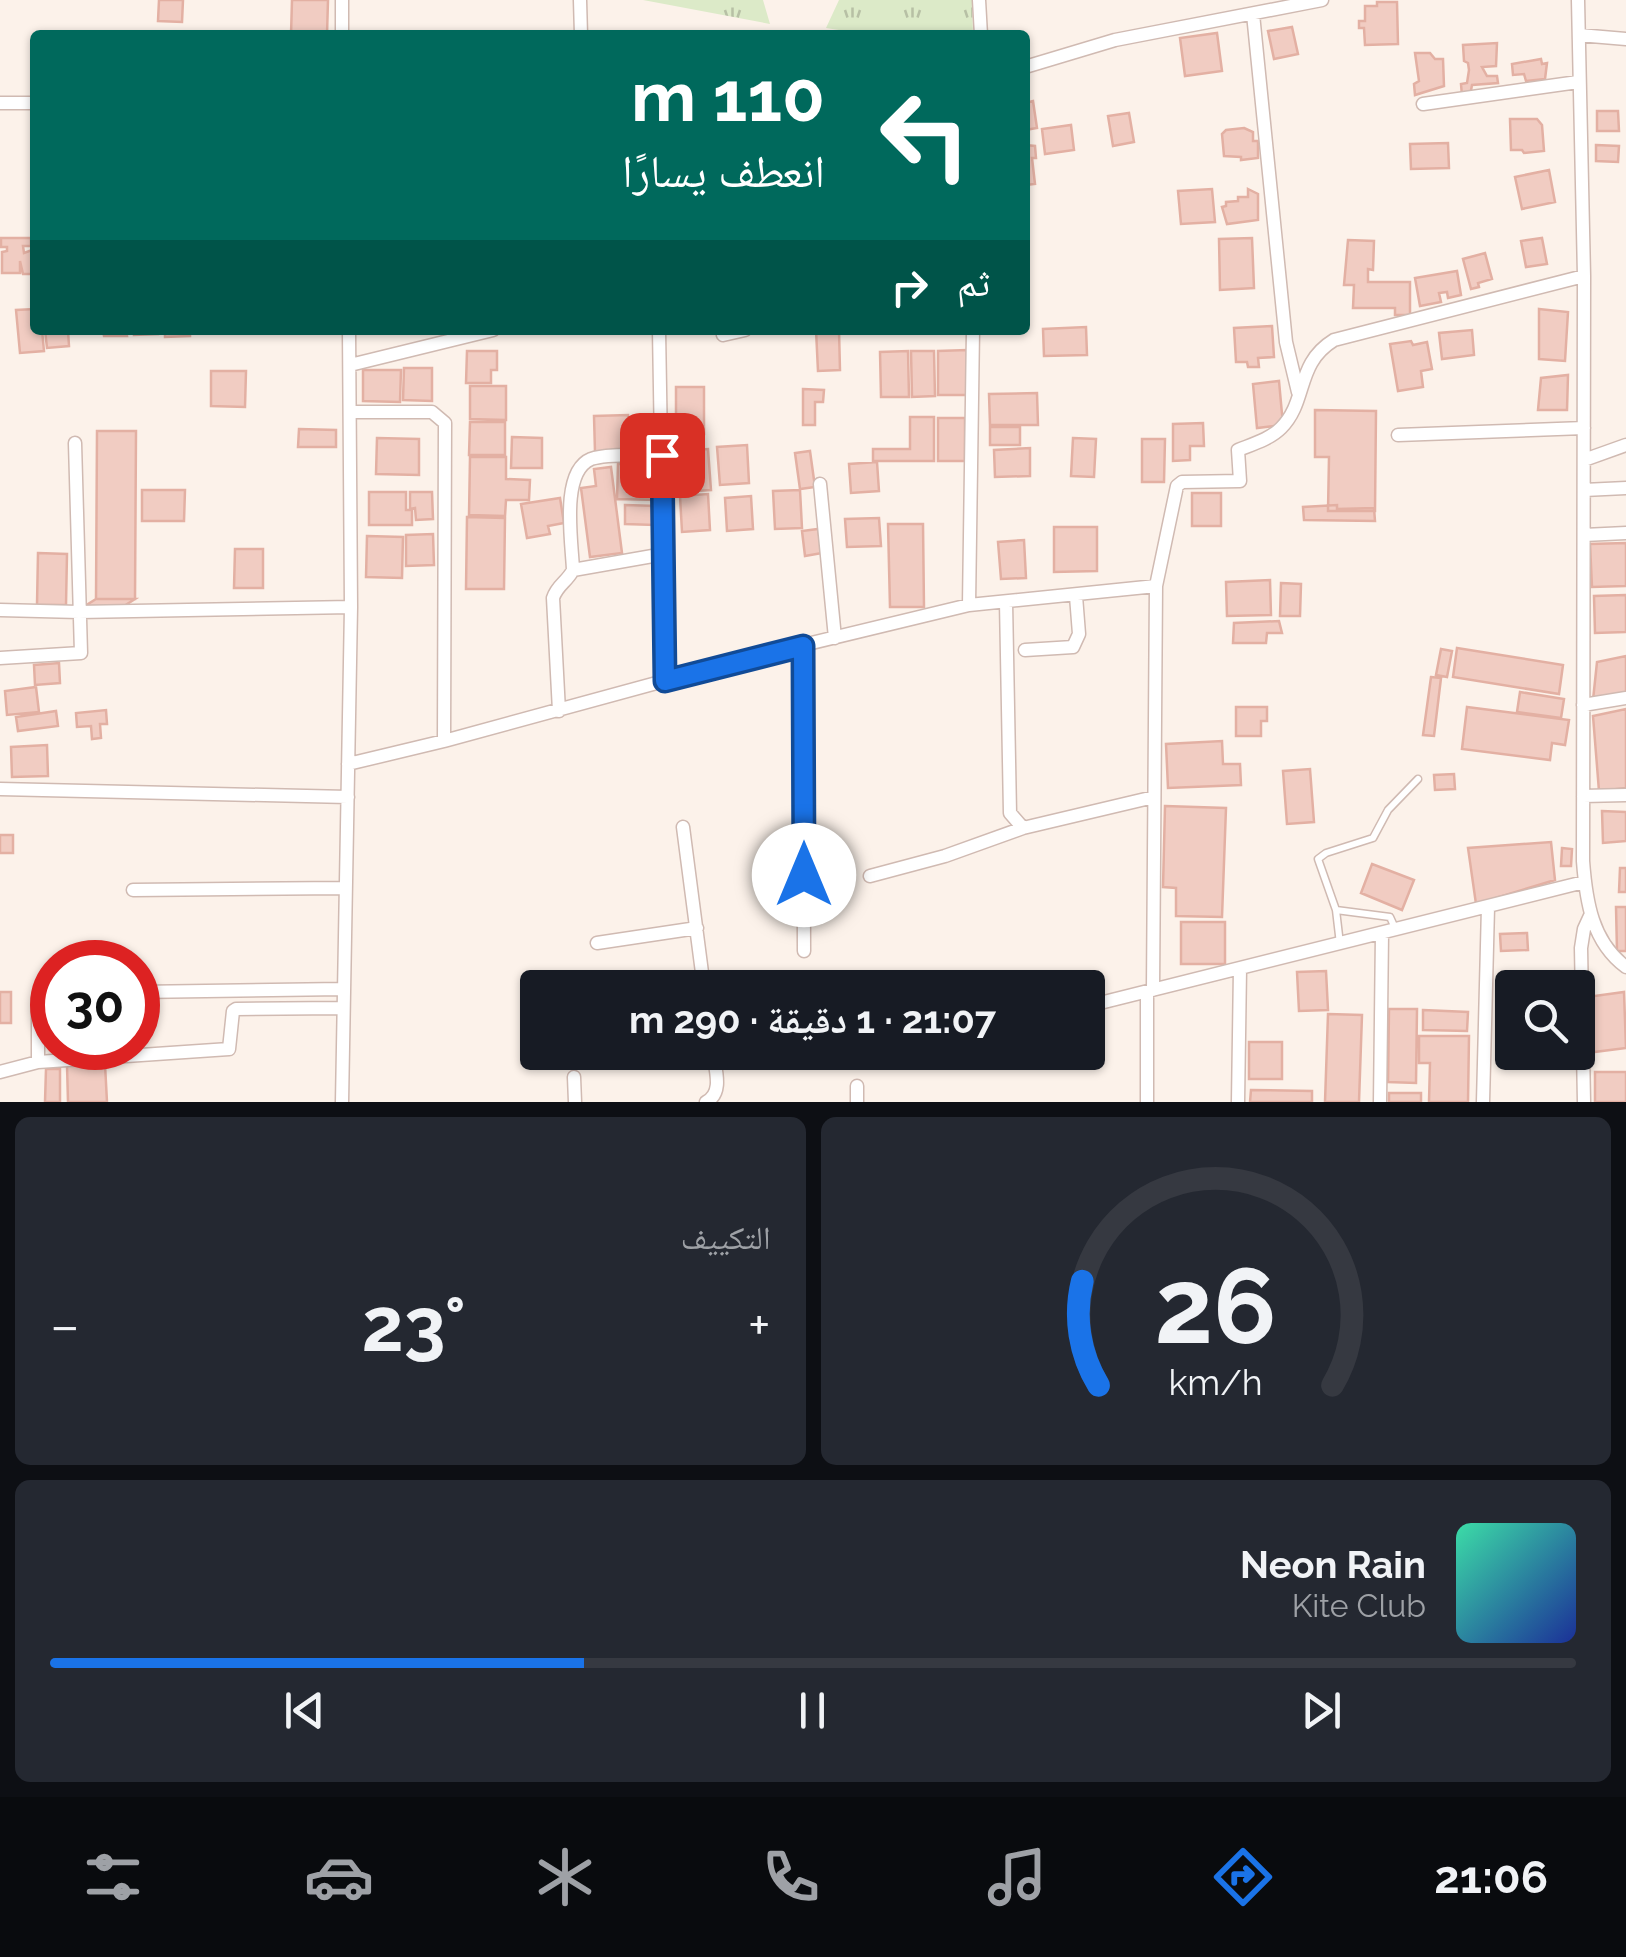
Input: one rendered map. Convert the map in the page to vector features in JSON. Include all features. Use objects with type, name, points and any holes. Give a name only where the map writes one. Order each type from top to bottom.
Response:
[{"type":"street","points":[[342,0],[342,30]]},
{"type":"street","points":[[580,0],[581,30]]},
{"type":"street","points":[[980,0],[981,30]]},
{"type":"street","points":[[1030,66],[1115,40],[1322,0]]},
{"type":"street","points":[[1578,0],[1584,276],[1584,882],[1590,916],[1614,959],[1626,967]]},
{"type":"street","points":[[1253,14],[1286,342],[1298,392]]},
{"type":"street","points":[[1579,34],[1626,39]]},
{"type":"street","points":[[1423,104],[1578,82]]},
{"type":"street","points":[[0,103],[30,104]]},
{"type":"street","points":[[1148,1102],[1156,586],[1177,486],[1182,482],[1240,481],[1238,450],[1280,429],[1289,418],[1308,365],[1318,350],[1334,340],[1584,276]]},
{"type":"street","points":[[342,1102],[351,608],[348,335]]},
{"type":"street","points":[[350,364],[472,335]]},
{"type":"street","points":[[659,335],[665,681]]},
{"type":"street","points":[[969,605],[973,335]]},
{"type":"street","points":[[352,412],[432,412],[445,423],[444,742]]},
{"type":"street","points":[[1398,435],[1584,428]]},
{"type":"street","points":[[0,658],[81,652],[75,443]]},
{"type":"street","points":[[1584,460],[1626,445]]},
{"type":"street","points":[[559,711],[553,598],[555,590],[573,570],[571,490],[580,467],[592,458],[662,455]]},
{"type":"street","points":[[820,484],[835,638]]},
{"type":"street","points":[[1584,490],[1626,488]]},
{"type":"street","points":[[1584,535],[1626,532]]},
{"type":"street","points":[[573,570],[664,554]]},
{"type":"street","points":[[348,764],[969,605],[1156,586]]},
{"type":"street","points":[[1025,650],[1072,647],[1079,634],[1076,596]]},
{"type":"street","points":[[1006,602],[1007,786],[1010,813],[1022,828]]},
{"type":"street","points":[[0,610],[351,608]]},
{"type":"street","points":[[803,646],[804,951]]},
{"type":"street","points":[[1583,706],[1626,698]]},
{"type":"street","points":[[0,789],[348,797]]},
{"type":"street","points":[[1583,796],[1626,795]]},
{"type":"street","points":[[870,876],[945,856],[1022,828],[1154,797]]},
{"type":"street","points":[[683,827],[702,970]]},
{"type":"street","points":[[1105,1002],[1584,882]]},
{"type":"street","points":[[133,890],[344,888]]},
{"type":"street","points":[[1483,1102],[1488,906]]},
{"type":"street","points":[[1584,1102],[1581,948],[1590,916]]},
{"type":"street","points":[[597,943],[696,928]]},
{"type":"street","points":[[1380,1102],[1389,931]]},
{"type":"street","points":[[1238,1102],[1240,969]]},
{"type":"street","points":[[160,992],[342,989]]},
{"type":"street","points":[[160,1050],[228,1049],[236,1009],[342,1008]]},
{"type":"street","points":[[0,1072],[30,1064]]},
{"type":"street","points":[[706,1102],[717,1091],[715,1070]]},
{"type":"street","points":[[574,1078],[576,1102]]},
{"type":"street","points":[[857,1086],[858,1102]]},
{"type":"lane","points":[[1340,944],[1336,910],[1318,859],[1373,838],[1388,810],[1418,780]]},
{"type":"lane","points":[[1336,910],[1390,918],[1389,931]]},
{"type":"green space","points":[[643,0],[763,0],[770,24]]},
{"type":"green space","points":[[839,0],[972,0],[973,30],[826,28]]},
{"type":"building","points":[[159,0],[183,0],[182,22],[158,21]]},
{"type":"building","points":[[292,0],[328,0],[327,30],[291,30]]},
{"type":"building","points":[[1377,2],[1397,2],[1398,44],[1365,45],[1364,28],[1359,28],[1359,21],[1365,21],[1365,6],[1377,6]]},
{"type":"building","points":[[1292,27],[1298,54],[1274,59],[1268,31]]},
{"type":"building","points":[[1217,33],[1222,71],[1185,76],[1180,38]]},
{"type":"building","points":[[1497,43],[1496,66],[1482,67],[1487,76],[1497,76],[1498,83],[1472,85],[1470,96],[1462,96],[1461,84],[1467,83],[1469,70],[1463,45]]},
{"type":"building","points":[[1415,53],[1430,53],[1435,59],[1443,59],[1444,86],[1415,95],[1414,84],[1419,81]]},
{"type":"building","points":[[1541,59],[1542,64],[1547,63],[1545,79],[1526,81],[1524,74],[1513,75],[1512,64]]},
{"type":"building","points":[[1033,101],[1037,128],[1030,129]]},
{"type":"building","points":[[1597,111],[1618,111],[1619,131],[1597,131]]},
{"type":"building","points":[[1129,113],[1134,142],[1113,146],[1108,116]]},
{"type":"building","points":[[1510,119],[1537,119],[1542,125],[1544,151],[1511,150]]},
{"type":"building","points":[[1071,125],[1074,150],[1045,154],[1042,129]]},
{"type":"building","points":[[1244,128],[1253,132],[1253,141],[1258,141],[1258,158],[1224,156],[1222,134]]},
{"type":"building","points":[[1448,143],[1449,168],[1411,169],[1410,144]]},
{"type":"building","points":[[1596,145],[1619,146],[1618,162],[1596,161]]},
{"type":"building","points":[[1030,146],[1035,146],[1035,184],[1030,184]]},
{"type":"building","points":[[1549,170],[1555,202],[1522,209],[1515,177]]},
{"type":"building","points":[[1212,189],[1215,222],[1181,224],[1178,191]]},
{"type":"building","points":[[1248,189],[1258,194],[1258,220],[1227,224],[1222,207],[1226,202],[1238,201],[1238,197],[1248,197]]},
{"type":"building","points":[[1,238],[30,238],[30,246],[23,246],[24,253],[30,251],[30,274],[23,274],[20,261],[20,273],[2,273],[2,252],[7,247],[1,247]]},
{"type":"building","points":[[1252,238],[1254,288],[1220,290],[1219,239]]},
{"type":"building","points":[[1542,238],[1547,264],[1526,267],[1521,241]]},
{"type":"building","points":[[1348,240],[1374,241],[1373,270],[1368,269],[1368,282],[1410,282],[1410,315],[1395,315],[1395,308],[1353,308],[1354,285],[1344,285]]},
{"type":"building","points":[[1485,253],[1492,279],[1471,289],[1463,259]]},
{"type":"building","points":[[1457,271],[1461,295],[1448,298],[1447,292],[1439,293],[1441,302],[1420,306],[1415,278]]},
{"type":"building","points":[[30,309],[30,335],[42,335],[44,351],[20,353],[16,310]]},
{"type":"building","points":[[1539,309],[1568,312],[1565,361],[1539,359]]},
{"type":"building","points":[[1272,326],[1274,357],[1258,358],[1259,367],[1236,362],[1234,328]]},
{"type":"building","points":[[1086,327],[1087,355],[1044,356],[1043,329]]},
{"type":"building","points":[[1472,330],[1474,355],[1442,359],[1439,333]]},
{"type":"building","points":[[46,335],[68,335],[69,346],[47,348]]},
{"type":"building","points":[[816,335],[839,335],[840,370],[818,371]]},
{"type":"building","points":[[1411,341],[1413,345],[1427,342],[1432,369],[1421,371],[1423,387],[1398,391],[1390,344]]},
{"type":"building","points":[[967,350],[968,395],[938,395],[938,351]]},
{"type":"building","points":[[467,351],[497,351],[497,370],[491,370],[491,383],[466,383]]},
{"type":"building","points":[[908,351],[909,397],[881,397],[880,352]]},
{"type":"building","points":[[911,351],[934,351],[935,396],[912,397]]},
{"type":"building","points":[[404,368],[432,368],[432,401],[403,400]]},
{"type":"building","points":[[363,370],[401,370],[400,402],[363,401]]},
{"type":"building","points":[[211,371],[246,371],[245,407],[211,406]]},
{"type":"building","points":[[1568,375],[1567,410],[1538,410],[1541,378]]},
{"type":"building","points":[[1279,381],[1283,425],[1257,428],[1253,384]]},
{"type":"building","points":[[470,386],[506,386],[506,420],[470,419]]},
{"type":"building","points":[[676,387],[704,387],[704,434],[676,434]]},
{"type":"building","points":[[803,389],[824,390],[823,402],[815,402],[815,425],[803,425]]},
{"type":"building","points":[[1037,393],[1038,425],[990,425],[989,394]]},
{"type":"building","points":[[1315,410],[1376,411],[1375,511],[1328,511],[1329,457],[1315,457]]},
{"type":"building","points":[[628,415],[629,451],[595,452],[594,416]]},
{"type":"building","points":[[910,417],[934,417],[934,461],[873,461],[873,449],[910,449]]},
{"type":"building","points":[[938,418],[965,418],[965,461],[938,461]]},
{"type":"building","points":[[470,422],[505,422],[505,455],[469,455]]},
{"type":"building","points":[[1203,423],[1204,446],[1190,446],[1190,460],[1173,461],[1173,424]]},
{"type":"building","points":[[990,427],[1020,427],[1020,445],[990,445]]},
{"type":"building","points":[[299,429],[336,430],[336,447],[298,447]]},
{"type":"building","points":[[97,431],[136,431],[135,599],[96,599]]},
{"type":"building","points":[[512,437],[542,438],[542,468],[511,468]]},
{"type":"building","points":[[377,438],[419,439],[419,475],[376,474]]},
{"type":"building","points":[[1073,438],[1096,439],[1094,477],[1071,476]]},
{"type":"building","points":[[1142,439],[1165,439],[1164,482],[1142,482]]},
{"type":"building","points":[[747,445],[749,483],[720,485],[717,447]]},
{"type":"building","points":[[1030,448],[1030,476],[995,477],[994,450]]},
{"type":"building","points":[[708,449],[711,490],[679,492],[676,451]]},
{"type":"building","points":[[810,451],[815,487],[800,489],[795,453]]},
{"type":"building","points":[[470,457],[506,457],[506,479],[530,480],[529,500],[506,500],[505,516],[469,515]]},
{"type":"building","points":[[877,462],[879,491],[851,493],[849,464]]},
{"type":"building","points":[[618,464],[658,464],[657,500],[617,499]]},
{"type":"building","points":[[611,467],[622,553],[590,557],[581,488],[596,486],[594,469]]},
{"type":"building","points":[[142,490],[185,490],[184,521],[142,521]]},
{"type":"building","points":[[800,490],[802,528],[775,529],[773,491]]},
{"type":"building","points":[[369,492],[406,492],[406,510],[412,510],[412,525],[369,525]]},
{"type":"building","points":[[410,492],[432,492],[433,519],[416,520],[415,508],[410,509]]},
{"type":"building","points":[[1192,493],[1221,493],[1221,526],[1192,526]]},
{"type":"building","points":[[708,494],[710,530],[682,532],[680,496]]},
{"type":"building","points":[[751,496],[753,529],[727,531],[725,498]]},
{"type":"building","points":[[560,498],[564,523],[548,526],[550,534],[527,538],[521,504]]},
{"type":"building","points":[[625,505],[656,506],[655,525],[625,524]]},
{"type":"building","points":[[1337,505],[1337,509],[1374,508],[1375,521],[1304,520],[1303,507]]},
{"type":"building","points":[[467,517],[505,518],[504,589],[466,589]]},
{"type":"building","points":[[879,518],[881,546],[847,547],[845,519]]},
{"type":"building","points":[[888,524],[923,524],[924,607],[890,607]]},
{"type":"building","points":[[1054,527],[1097,527],[1097,571],[1054,572]]},
{"type":"building","points":[[818,529],[822,553],[805,556],[802,531]]},
{"type":"building","points":[[433,534],[434,565],[406,566],[406,535]]},
{"type":"building","points":[[367,536],[403,537],[402,578],[366,577]]},
{"type":"building","points":[[1024,540],[1026,578],[1001,579],[998,542]]},
{"type":"building","points":[[1626,543],[1626,586],[1592,587],[1590,544]]},
{"type":"building","points":[[235,549],[263,549],[263,588],[234,588]]},
{"type":"building","points":[[38,553],[67,554],[66,605],[37,605]]},
{"type":"building","points":[[1270,580],[1271,615],[1227,616],[1226,582]]},
{"type":"building","points":[[1281,583],[1301,584],[1300,616],[1280,616]]},
{"type":"building","points":[[1626,595],[1626,632],[1595,633],[1594,596]]},
{"type":"building","points":[[96,599],[135,599],[124,606],[85,606]]},
{"type":"building","points":[[1279,621],[1282,633],[1267,633],[1266,643],[1233,643],[1234,623]]},
{"type":"building","points":[[1457,648],[1563,665],[1559,694],[1453,677]]},
{"type":"building","points":[[1441,649],[1452,651],[1447,677],[1436,675]]},
{"type":"building","points":[[1626,656],[1626,694],[1593,700],[1597,662]]},
{"type":"building","points":[[59,663],[60,683],[35,685],[34,665]]},
{"type":"building","points":[[1431,677],[1441,678],[1434,736],[1423,735]]},
{"type":"building","points":[[36,687],[39,712],[7,715],[5,691]]},
{"type":"building","points":[[1520,692],[1564,699],[1561,718],[1517,712]]},
{"type":"building","points":[[1236,707],[1267,707],[1267,721],[1261,721],[1261,736],[1236,736]]},
{"type":"building","points":[[1467,707],[1569,720],[1565,745],[1552,743],[1550,760],[1462,749]]},
{"type":"building","points":[[1626,709],[1626,788],[1599,791],[1593,716]]},
{"type":"building","points":[[106,710],[107,724],[100,724],[101,738],[92,739],[91,726],[77,727],[76,713]]},
{"type":"building","points":[[56,711],[58,726],[18,731],[16,717]]},
{"type":"building","points":[[1222,741],[1223,764],[1240,764],[1241,785],[1168,788],[1166,744]]},
{"type":"building","points":[[47,745],[48,776],[12,777],[11,747]]},
{"type":"building","points":[[1310,769],[1314,822],[1287,824],[1283,771]]},
{"type":"building","points":[[1454,774],[1455,789],[1435,790],[1434,775]]},
{"type":"building","points":[[1165,806],[1226,808],[1222,917],[1176,916],[1176,888],[1163,887]]},
{"type":"building","points":[[1602,811],[1626,812],[1626,841],[1603,843]]},
{"type":"building","points":[[0,835],[13,835],[13,853],[0,853]]},
{"type":"building","points":[[1551,842],[1555,880],[1476,904],[1468,848]]},
{"type":"building","points":[[1562,848],[1572,849],[1571,866],[1561,866]]},
{"type":"building","points":[[1372,864],[1414,880],[1402,910],[1361,893]]},
{"type":"building","points":[[1620,868],[1626,868],[1626,892],[1619,892]]},
{"type":"building","points":[[1616,907],[1626,907],[1626,951],[1617,951]]},
{"type":"building","points":[[1181,922],[1225,922],[1225,964],[1181,964]]},
{"type":"building","points":[[1527,933],[1528,950],[1501,951],[1500,934]]},
{"type":"building","points":[[1326,971],[1328,1010],[1299,1011],[1297,972]]},
{"type":"building","points":[[0,992],[11,992],[11,1023],[0,1023]]},
{"type":"building","points":[[1624,992],[1626,1048],[1595,1052],[1595,996]]},
{"type":"building","points":[[1389,1009],[1417,1009],[1416,1083],[1388,1082]]},
{"type":"building","points":[[1423,1010],[1468,1012],[1467,1031],[1423,1030]]},
{"type":"building","points":[[1328,1014],[1362,1015],[1359,1102],[1325,1102]]},
{"type":"building","points":[[1419,1036],[1469,1036],[1468,1102],[1429,1102],[1430,1063],[1419,1063]]},
{"type":"building","points":[[1249,1042],[1282,1042],[1282,1079],[1249,1079]]},
{"type":"building","points":[[46,1070],[60,1070],[60,1102],[45,1102]]},
{"type":"building","points":[[67,1070],[105,1070],[107,1102],[68,1102]]},
{"type":"building","points":[[1595,1072],[1626,1072],[1626,1102],[1595,1102]]},
{"type":"building","points":[[1251,1090],[1312,1091],[1312,1102],[1250,1102]]},
{"type":"building","points":[[1389,1093],[1421,1093],[1421,1102],[1389,1102]]},
{"type":"route","points":[[662,455],[665,681],[803,646],[804,875]]}]
